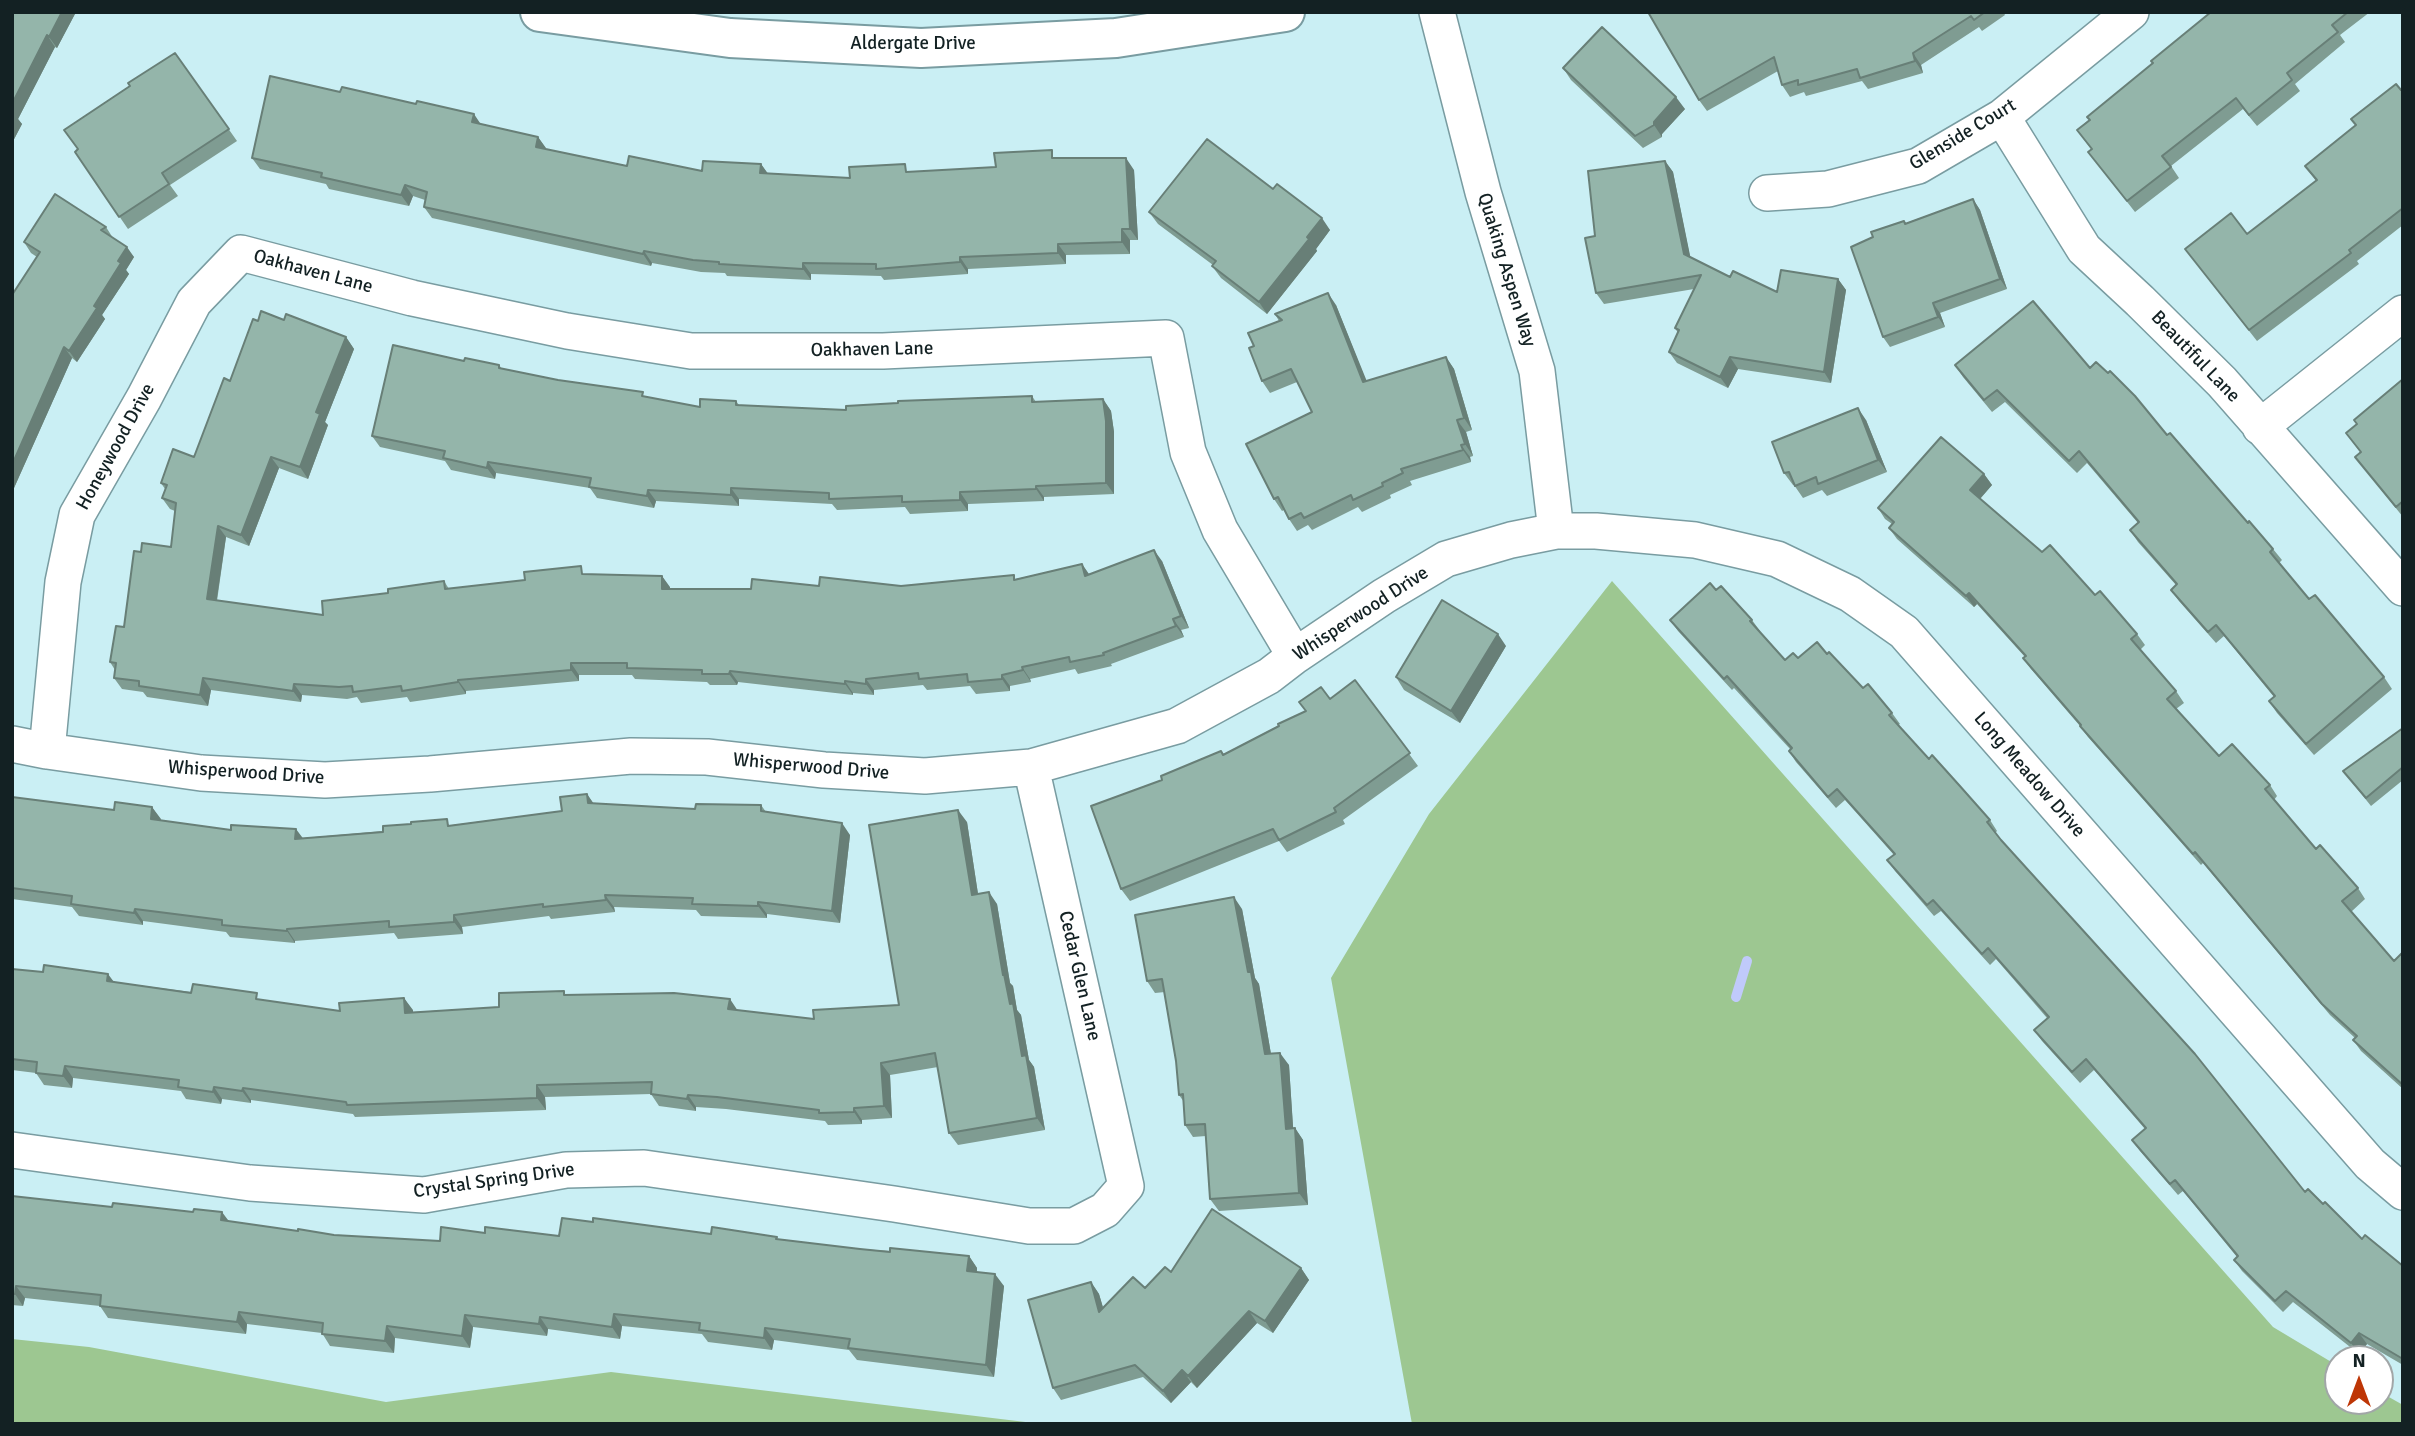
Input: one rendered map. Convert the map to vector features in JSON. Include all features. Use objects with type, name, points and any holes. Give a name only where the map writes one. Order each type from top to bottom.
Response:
[{"type":"street","name":"Aldergate Drive","points":[[540,12],[730,38],[921,48],[1116,38],[1284,12]]},
{"type":"street","name":"Quaking Aspen Way","points":[[1437,12],[1483,192],[1537,371],[1556,531]]},
{"type":"street","name":"Glenside Court","points":[[1768,193],[1828,189],[1918,166],[2002,117],[2131,12]]},
{"type":"street","name":"Beautiful Lane","points":[[2002,117],[2084,249],[2222,382],[2403,588]]},
{"type":"street","name":"Oakhaven Lane","points":[[241,253],[412,298],[567,331],[691,351],[883,351],[1166,338],[1188,452],[1220,530],[1295,656]]},
{"type":"street","name":"Honeywood Drive","points":[[47,751],[63,582],[77,515],[144,398],[194,302],[241,253]]},
{"type":"street","points":[[2260,427],[2403,313]]},
{"type":"street","name":"Whisperwood Drive","points":[[12,744],[201,773],[325,780],[430,774],[631,756],[707,757],[824,770],[925,776],[1031,766],[1177,726],[1269,677],[1295,656],[1384,596],[1446,559],[1511,540],[1556,531]]},
{"type":"street","name":"Long Meadow Drive","points":[[1556,531],[1596,531],[1695,540],[1777,559],[1850,594],[1905,632],[2370,1164],[2403,1192]]},
{"type":"street","name":"Cedar Glen Lane","points":[[1031,766],[1126,1186]]},
{"type":"street","name":"Crystal Spring Drive","points":[[12,1150],[250,1184],[424,1195],[566,1170],[644,1168],[894,1203],[1029,1226],[1074,1226],[1105,1210],[1126,1186]]},
{"type":"green space","points":[[1612,581],[2273,1327],[2324,1358],[2324,1415],[2394,1415],[2394,1400],[2403,1405],[2403,1424],[1412,1424],[1331,978],[1429,814]]},
{"type":"green space","points":[[12,1339],[89,1347],[386,1402],[611,1372],[1042,1424],[12,1424]]},
{"type":"building","points":[[12,12],[62,12],[49,37],[47,35],[12,104]]},
{"type":"building","points":[[1648,12],[1985,12],[1974,20],[1971,16],[1913,53],[1915,61],[1860,78],[1857,69],[1798,85],[1798,80],[1782,85],[1774,57],[1699,100]]},
{"type":"building","points":[[2211,12],[2348,12],[2332,25],[2338,32],[2287,73],[2292,80],[2249,115],[2236,98],[2162,156],[2171,167],[2127,201],[2088,152],[2092,149],[2077,130],[2090,120],[2087,117]]},
{"type":"building","points":[[1602,27],[1676,97],[1654,125],[1635,136],[1563,68]]},
{"type":"building","points":[[175,53],[229,129],[162,173],[169,184],[119,217],[75,152],[78,149],[64,130],[130,86],[128,83]]},
{"type":"building","points":[[270,76],[340,92],[342,87],[474,114],[472,122],[538,137],[536,147],[627,166],[629,156],[702,171],[703,161],[761,164],[760,173],[850,178],[849,167],[905,164],[906,172],[996,167],[994,153],[1052,150],[1052,158],[1126,158],[1130,229],[1122,229],[1122,242],[1058,244],[1058,253],[960,257],[960,262],[876,269],[876,264],[803,263],[803,269],[719,264],[644,251],[643,254],[424,207],[427,192],[405,185],[401,195],[321,177],[322,173],[252,158]]},
{"type":"building","points":[[2396,84],[2403,89],[2403,208],[2349,250],[2351,253],[2249,330],[2185,249],[2231,213],[2247,234],[2317,180],[2305,166],[2356,125],[2351,119]]},
{"type":"building","points":[[1207,139],[1273,189],[1277,184],[1322,218],[1307,237],[1309,239],[1259,302],[1212,266],[1216,261],[1149,212]]},
{"type":"building","points":[[1665,161],[1684,254],[1730,277],[1733,271],[1777,292],[1781,270],[1838,279],[1824,372],[1730,357],[1720,377],[1669,352],[1679,330],[1675,328],[1701,275],[1596,293],[1585,238],[1595,236],[1588,171]]},
{"type":"building","points":[[55,194],[106,227],[101,230],[127,247],[118,261],[121,263],[94,306],[97,308],[69,351],[64,347],[12,465],[12,295],[40,252],[24,242]]},
{"type":"building","points":[[1973,199],[2000,279],[1933,303],[1938,317],[1883,337],[1851,247],[1873,237],[1871,232],[1904,221],[1905,224]]},
{"type":"building","points":[[1328,293],[1363,382],[1446,357],[1464,418],[1457,420],[1465,444],[1461,445],[1463,450],[1401,469],[1403,473],[1382,483],[1383,486],[1353,500],[1351,495],[1304,518],[1301,513],[1289,519],[1278,497],[1274,499],[1246,444],[1312,412],[1291,369],[1262,381],[1249,348],[1254,346],[1248,333],[1282,320],[1275,314]]},
{"type":"building","points":[[2033,301],[2090,368],[2096,362],[2108,373],[2110,371],[2167,435],[2170,433],[2273,549],[2270,552],[2309,599],[2315,595],[2384,677],[2306,744],[2269,701],[2275,696],[2216,625],[2208,632],[2171,590],[2177,584],[2130,530],[2139,522],[2079,451],[2069,461],[1997,390],[1984,400],[1955,365]]},
{"type":"building","points":[[261,311],[284,320],[286,314],[346,337],[316,412],[320,414],[300,467],[271,457],[241,535],[218,526],[207,599],[323,615],[322,601],[388,593],[388,589],[444,581],[445,589],[525,580],[524,572],[581,566],[582,574],[662,576],[662,589],[751,589],[752,579],[819,586],[820,577],[901,586],[1014,575],[1014,580],[1082,564],[1085,576],[1154,550],[1181,616],[1173,619],[1176,626],[1103,653],[1104,655],[1070,662],[1069,657],[1022,667],[1023,670],[1002,675],[1002,679],[968,682],[967,674],[919,679],[918,673],[866,679],[866,684],[845,681],[845,684],[730,671],[729,674],[702,674],[702,670],[627,668],[627,663],[571,663],[571,670],[458,680],[402,691],[401,686],[353,692],[352,686],[294,684],[293,691],[203,678],[200,695],[139,686],[139,681],[114,678],[116,663],[110,662],[116,626],[124,627],[134,551],[141,552],[142,543],[171,547],[176,503],[162,498],[167,485],[161,483],[173,449],[194,457],[224,378],[230,381],[253,319],[258,321]]},
{"type":"building","points":[[393,345],[464,361],[465,358],[499,365],[499,368],[558,380],[643,392],[642,396],[700,407],[700,399],[736,401],[736,405],[846,410],[846,406],[898,401],[1032,396],[1032,402],[1103,399],[1106,421],[1106,483],[960,492],[960,500],[902,502],[902,496],[829,499],[829,493],[731,488],[731,495],[648,490],[647,496],[589,487],[591,478],[488,462],[487,468],[443,458],[445,451],[372,436]]},
{"type":"building","points":[[2403,379],[2403,501],[2396,507],[2355,457],[2361,452],[2346,433],[2357,424],[2354,420]]},
{"type":"building","points":[[1858,408],[1878,460],[1818,484],[1816,477],[1795,486],[1789,472],[1784,473],[1772,442]]},
{"type":"building","points":[[1941,437],[1984,474],[1970,490],[2042,552],[2050,545],[2095,595],[2100,591],[2137,634],[2131,639],[2176,691],[2167,699],[2219,756],[2232,744],[2270,785],[2265,789],[2316,849],[2320,845],[2358,888],[2342,901],[2394,961],[2403,952],[2403,1085],[2353,1040],[2357,1036],[2322,1004],[2195,852],[2193,854],[2080,726],[2023,658],[2026,656],[1969,593],[1966,596],[1889,528],[1894,522],[1878,508]]},
{"type":"building","points":[[1710,583],[1716,590],[1721,586],[1785,660],[1793,653],[1798,658],[1817,642],[1863,688],[1868,684],[1892,713],[1889,715],[1929,759],[1932,755],[1990,820],[1987,822],[2001,840],[2195,1054],[2305,1192],[2308,1189],[2362,1239],[2365,1235],[2403,1266],[2403,1359],[2394,1354],[2394,1345],[2379,1345],[2359,1333],[2351,1343],[2286,1291],[2275,1301],[2234,1260],[2238,1256],[2175,1180],[2170,1184],[2132,1140],[2146,1128],[2086,1059],[2072,1072],[2034,1030],[2049,1017],[1988,948],[1982,954],[1933,900],[1927,905],[1887,860],[1895,854],[1837,789],[1828,797],[1789,751],[1792,748],[1727,676],[1724,679],[1670,620]]},
{"type":"building","points":[[1442,600],[1498,634],[1451,711],[1396,677]]},
{"type":"building","points":[[1355,680],[1410,753],[1334,808],[1336,812],[1279,840],[1273,829],[1121,889],[1091,806],[1162,780],[1161,776],[1221,751],[1223,755],[1306,711],[1299,702],[1321,687],[1330,699]]},
{"type":"building","points":[[2403,728],[2403,767],[2366,798],[2343,771]]},
{"type":"building","points":[[587,794],[588,803],[695,809],[696,804],[761,805],[761,811],[842,823],[832,911],[758,902],[758,906],[692,904],[693,898],[605,895],[606,900],[543,907],[543,904],[454,915],[454,922],[389,927],[389,921],[287,931],[222,925],[222,920],[135,909],[134,913],[71,904],[72,896],[12,888],[12,797],[114,810],[115,802],[152,807],[151,819],[231,830],[231,825],[296,829],[295,839],[383,832],[383,826],[411,822],[447,819],[448,826],[562,811],[560,797]]},
{"type":"building","points":[[958,810],[972,895],[989,892],[1003,975],[1010,1004],[1013,1003],[1022,1056],[1026,1055],[1037,1118],[949,1133],[935,1053],[881,1063],[884,1106],[854,1108],[854,1112],[819,1113],[819,1110],[717,1097],[688,1095],[687,1099],[651,1094],[652,1082],[537,1085],[537,1098],[347,1105],[346,1102],[243,1088],[242,1091],[214,1087],[213,1092],[178,1087],[179,1080],[65,1066],[63,1076],[36,1073],[37,1062],[12,1059],[12,969],[43,972],[44,965],[108,974],[107,981],[191,993],[193,984],[257,993],[256,999],[340,1011],[339,1003],[404,998],[405,1013],[499,1007],[499,993],[564,991],[564,995],[674,993],[730,999],[728,1009],[814,1019],[813,1010],[899,1005],[869,825]]},
{"type":"building","points":[[1234,897],[1248,972],[1251,972],[1265,1054],[1280,1053],[1286,1129],[1295,1128],[1299,1193],[1210,1199],[1205,1124],[1185,1125],[1183,1094],[1179,1095],[1162,979],[1147,981],[1135,915]]},
{"type":"building","points":[[12,1196],[112,1207],[113,1203],[193,1212],[194,1209],[222,1212],[221,1220],[334,1235],[440,1241],[441,1227],[485,1233],[485,1227],[559,1236],[562,1218],[593,1222],[593,1218],[711,1234],[712,1227],[777,1237],[776,1239],[860,1249],[890,1252],[890,1248],[969,1256],[967,1271],[995,1274],[986,1365],[848,1348],[850,1339],[765,1328],[764,1338],[699,1330],[700,1323],[614,1314],[612,1327],[540,1317],[539,1324],[465,1315],[462,1336],[387,1326],[385,1341],[322,1334],[323,1323],[239,1312],[237,1322],[100,1306],[101,1295],[16,1286],[15,1294],[12,1294]]},
{"type":"building","points":[[1212,1209],[1301,1268],[1265,1321],[1249,1311],[1188,1376],[1182,1370],[1163,1391],[1135,1365],[1053,1388],[1028,1300],[1091,1282],[1099,1312],[1133,1277],[1145,1288],[1165,1267],[1171,1272]]},
{"type":"waterway","points":[[1736,997],[1747,961]]}]
